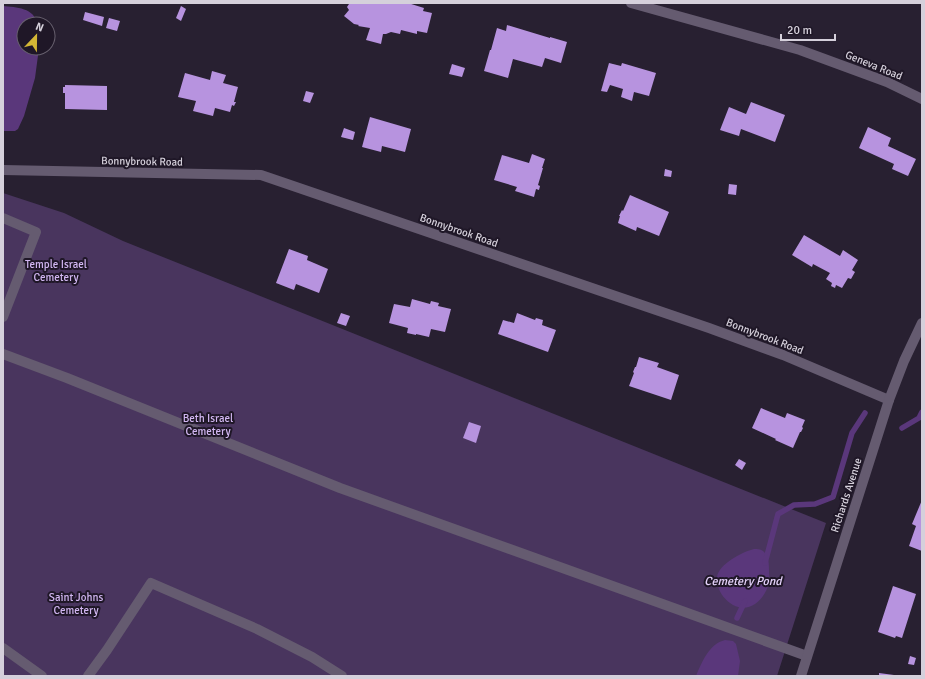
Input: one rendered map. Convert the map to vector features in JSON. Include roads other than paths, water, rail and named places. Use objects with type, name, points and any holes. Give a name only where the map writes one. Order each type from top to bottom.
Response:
[{"type":"street","name":"Geneva Road","points":[[631,3],[800,50],[887,82],[922,99]]},
{"type":"street","name":"Bonnybrook Road","points":[[3,170],[261,175],[709,328],[783,355],[889,400]]},
{"type":"street","points":[[3,218],[36,232],[3,317]]},
{"type":"street","name":"Richards Avenue","points":[[801,676],[889,400],[904,361],[922,324]]},
{"type":"street","points":[[3,354],[67,378],[340,488],[807,656]]},
{"type":"street","points":[[88,676],[151,583],[257,629],[306,654],[342,676]]},
{"type":"street","points":[[3,648],[42,676]]},
{"type":"water","points":[[3,6],[24,9],[33,15],[16,16],[16,56],[38,56],[35,78],[24,116],[18,129],[15,131],[3,131]]},
{"type":"water","name":"Cemetery Pond","points":[[754,549],[762,550],[768,558],[769,583],[764,594],[756,603],[745,608],[739,607],[730,603],[720,592],[717,577],[726,563],[743,553]]},
{"type":"water","points":[[725,640],[733,641],[736,644],[740,661],[738,676],[696,676],[710,649],[719,642]]},
{"type":"waterway","points":[[902,428],[919,418],[922,412]]},
{"type":"waterway","points":[[765,563],[778,514],[794,505],[815,504],[833,497],[852,433],[865,413]]},
{"type":"waterway","points":[[737,618],[745,601]]},
{"type":"park label","name":"Temple Israel Cemetery","points":[[56,270]]},
{"type":"park label","name":"Beth Israel Cemetery","points":[[208,424]]},
{"type":"park label","name":"Saint Johns Cemetery","points":[[76,603]]}]
